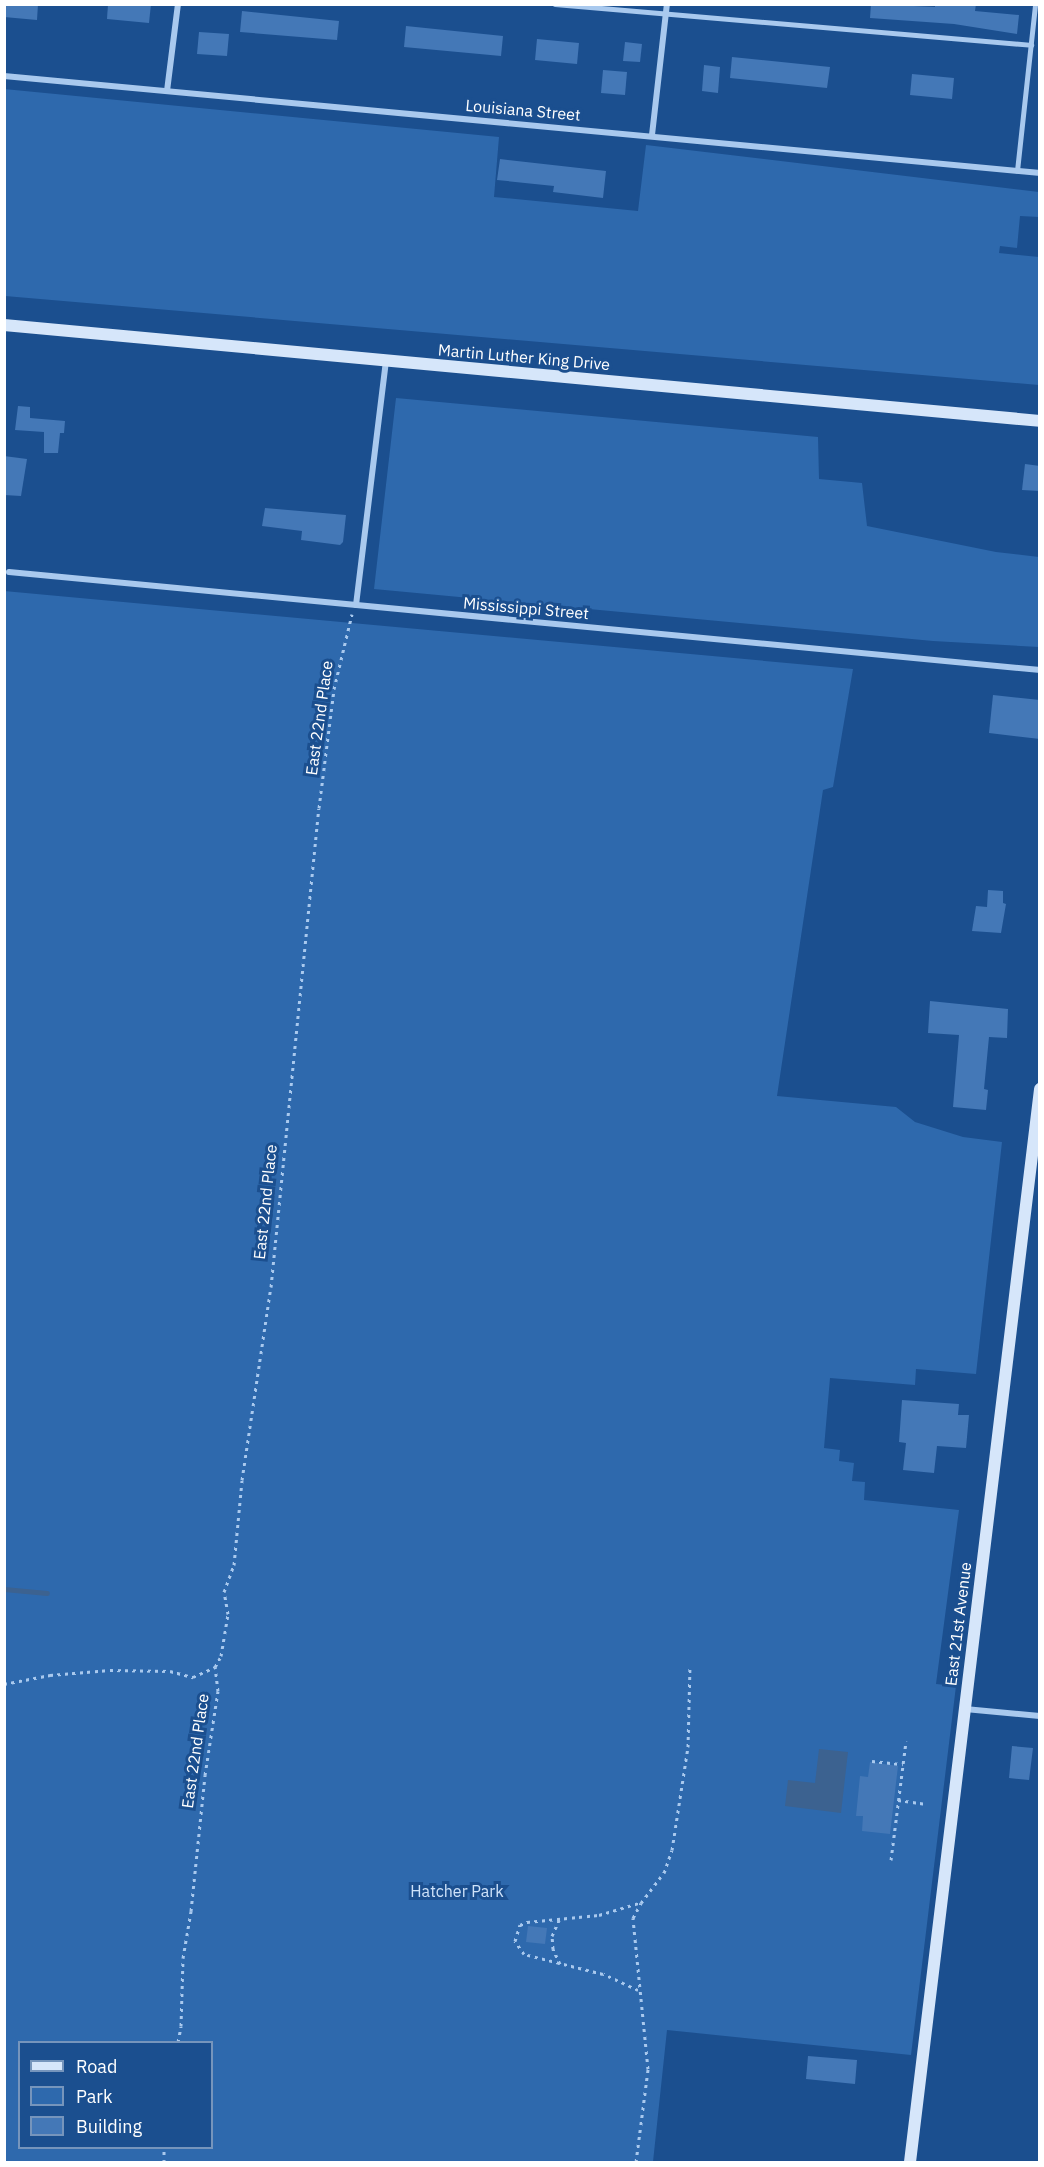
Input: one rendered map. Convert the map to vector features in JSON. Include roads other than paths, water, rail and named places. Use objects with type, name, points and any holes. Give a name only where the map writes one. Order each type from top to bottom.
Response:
[{"type":"street","points":[[167,91],[178,4]]},
{"type":"street","points":[[652,135],[667,4]]},
{"type":"street","name":"Louisiana Street","points":[[4,76],[1040,173]]},
{"type":"street","name":"Martin Luther King Drive","points":[[4,325],[1040,421]]},
{"type":"street","points":[[356,605],[386,360]]},
{"type":"street","name":"Mississippi Street","points":[[9,572],[1040,670]]},
{"type":"street","name":"East 21st Avenue","points":[[910,2163],[1040,1089]]},
{"type":"street","points":[[964,1709],[1040,1716]]},
{"type":"lane","points":[[555,4],[1031,45]]},
{"type":"lane","points":[[1017,171],[1035,4]]},
{"type":"waterway","points":[[4,1589],[47,1593]]},
{"type":"park label","name":"Hatcher Park","points":[[457,1891]]}]
